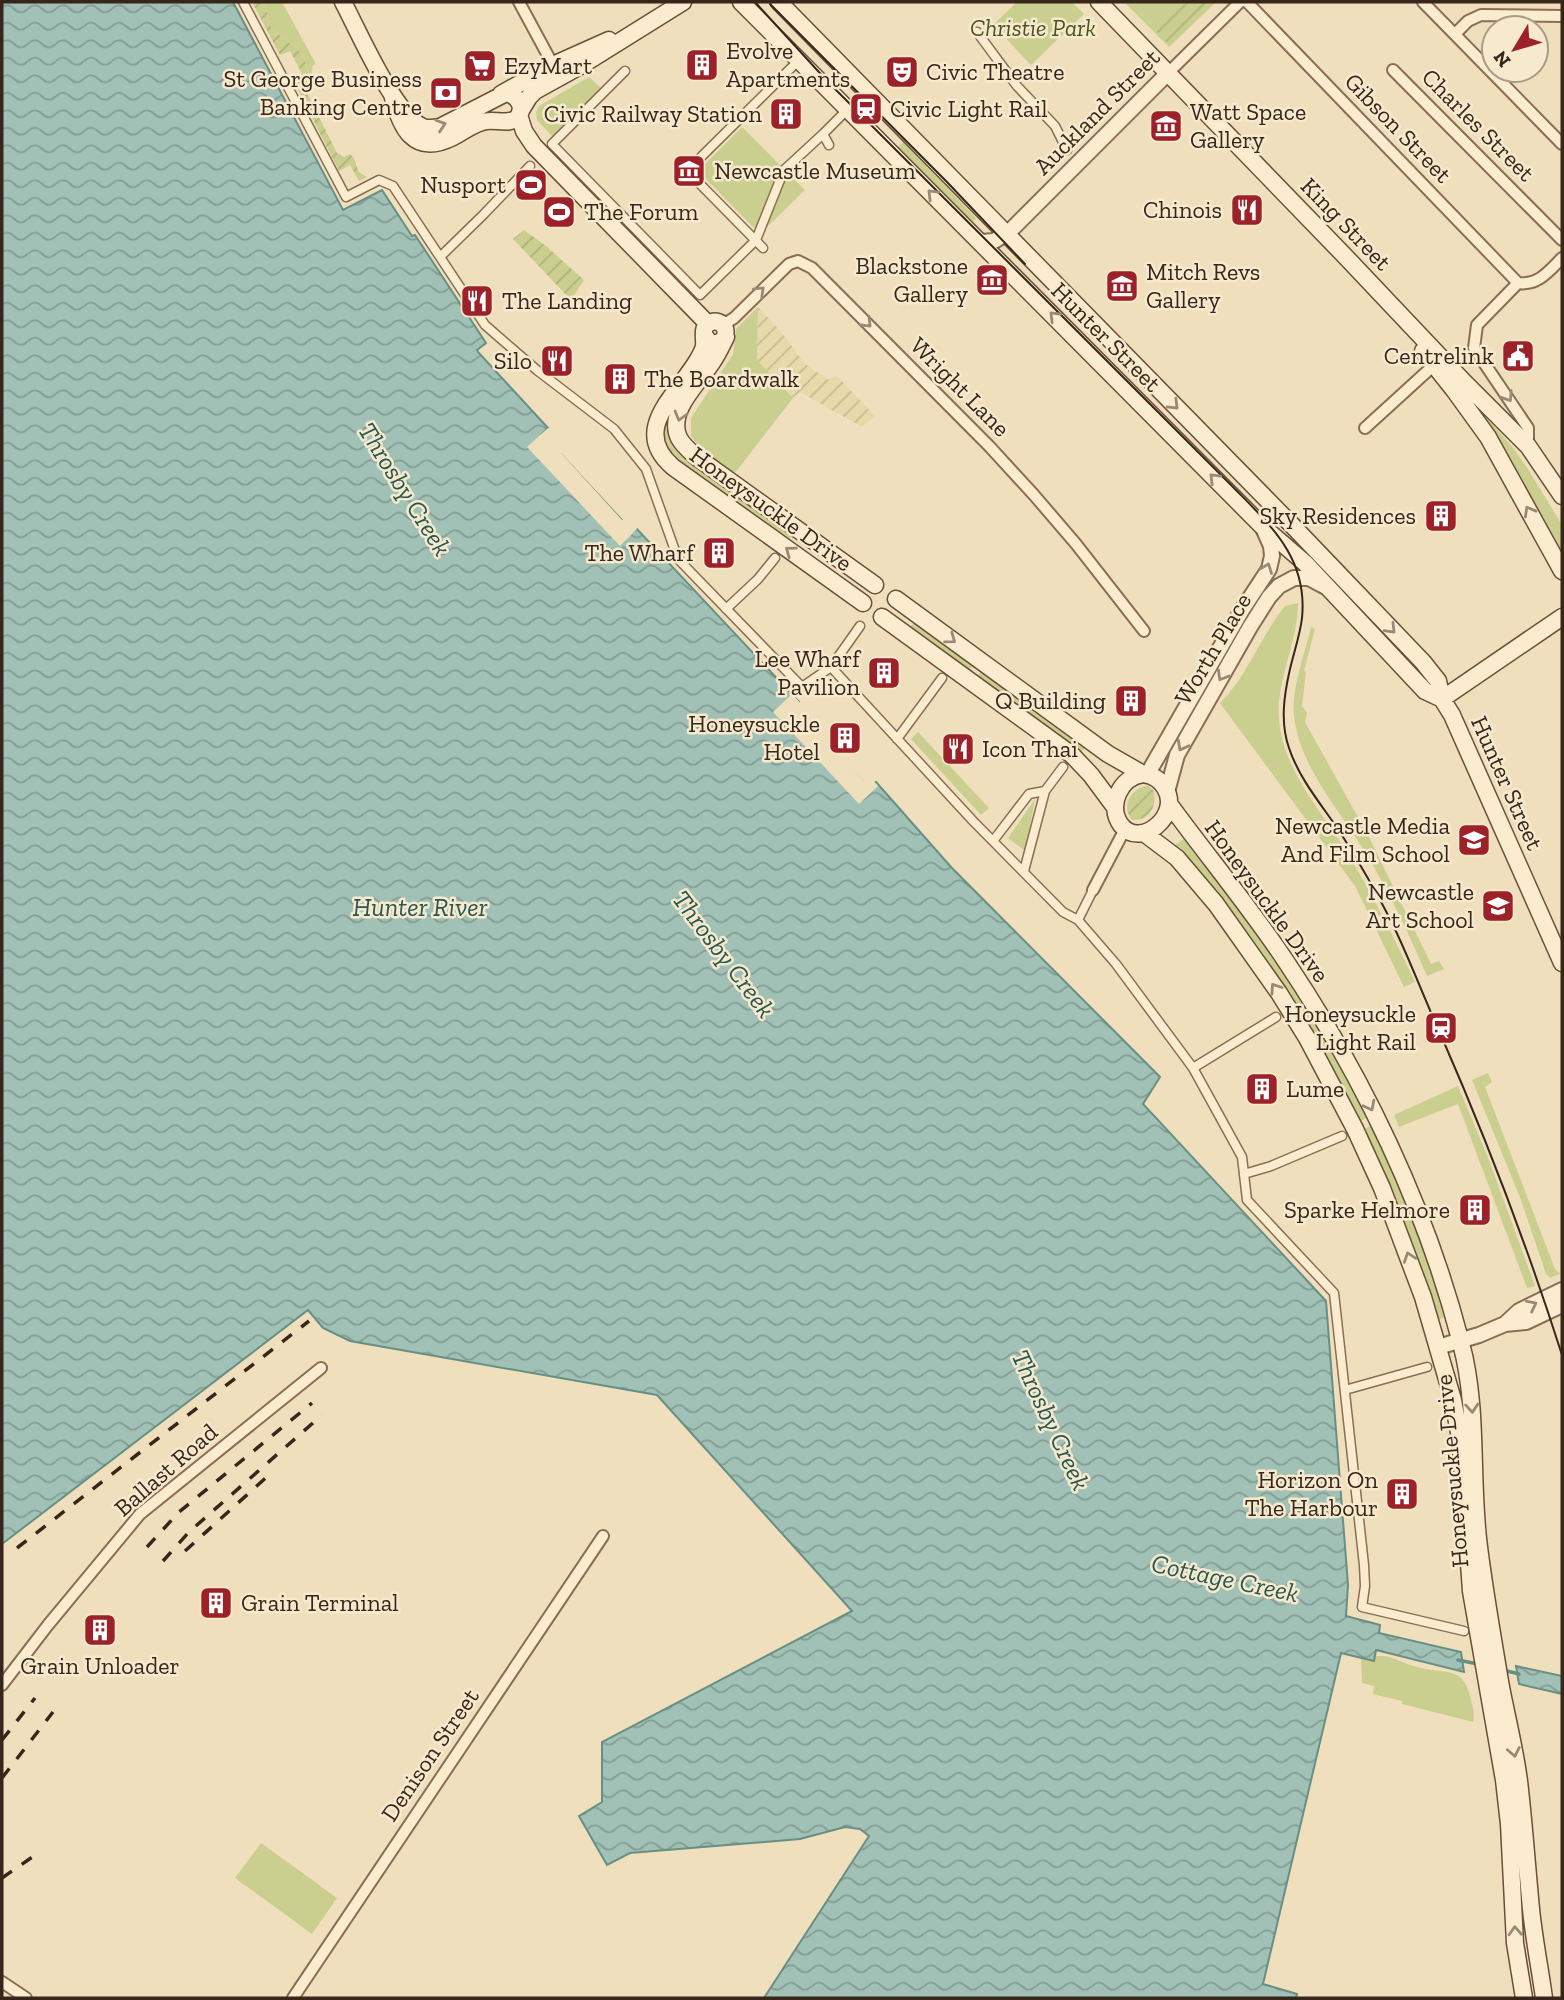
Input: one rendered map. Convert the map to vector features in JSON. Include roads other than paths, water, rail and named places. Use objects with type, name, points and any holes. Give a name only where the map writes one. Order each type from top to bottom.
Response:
[{"type":"main road","points":[[343,2],[391,94],[402,126],[411,137],[420,142],[440,142],[478,123],[511,121],[529,97],[557,71]]},
{"type":"main road","points":[[391,94],[416,122],[432,129],[623,40],[683,2]]},
{"type":"main road","name":"Hunter Street","points":[[741,2],[1262,526],[1305,563],[1425,691],[1442,699]]},
{"type":"main road","name":"Hunter Street","points":[[779,2],[970,194],[1423,662],[1438,681],[1442,699],[1502,824],[1562,964]]},
{"type":"main road","name":"King Street","points":[[1099,2],[1528,446],[1562,496]]},
{"type":"main road","points":[[536,160],[519,113],[520,103],[509,93],[500,95],[492,102],[494,117],[536,160],[715,330]]},
{"type":"main road","name":"King Street","points":[[1384,298],[1488,437],[1562,571]]},
{"type":"main road","name":"Honeysuckle Drive","points":[[715,330],[714,360],[679,411],[677,430],[685,447],[875,585]]},
{"type":"main road","name":"Honeysuckle Drive","points":[[715,330],[660,414],[656,423],[655,443],[659,452],[673,467],[863,603]]},
{"type":"main road","points":[[875,585],[885,585],[895,599],[1108,754],[1161,782],[1169,798],[1165,816],[1159,824],[1144,833],[1125,829],[1118,820],[1114,806],[1091,775],[1066,750],[882,617],[870,614],[863,603],[864,594],[875,585]]},
{"type":"main road","points":[[882,617],[892,611],[895,599]]},
{"type":"main road","points":[[1442,699],[1562,617]]},
{"type":"main road","points":[[1114,806],[1125,783],[1137,775],[1145,775]]},
{"type":"main road","name":"Honeysuckle Drive","points":[[1169,798],[1254,916],[1315,1007],[1383,1131],[1434,1255],[1461,1340],[1472,1396],[1476,1510],[1488,1651]]},
{"type":"main road","name":"Honeysuckle Drive","points":[[1144,833],[1177,858],[1216,904],[1279,993],[1307,1038],[1355,1129],[1382,1188],[1423,1297],[1453,1400],[1460,1438],[1467,1555],[1494,1684],[1509,1824],[1516,1943],[1524,1998]]},
{"type":"main road","name":"Honeysuckle Drive","points":[[1494,1684],[1519,1778],[1531,1912],[1544,1998]]},
{"type":"street","points":[[243,2],[346,197],[379,180],[393,186],[485,326],[614,429],[646,469],[678,559],[802,687],[831,667],[860,626]]},
{"type":"street","points":[[519,2],[557,71]]},
{"type":"street","name":"Auckland Street","points":[[981,242],[991,242],[1006,234],[1240,2]]},
{"type":"street","name":"Gibson Street","points":[[1247,2],[1518,282]]},
{"type":"street","points":[[1423,2],[1562,144]]},
{"type":"street","points":[[1455,34],[1468,21],[1481,15],[1562,16]]},
{"type":"street","points":[[977,32],[1017,86],[1055,126],[1067,150]]},
{"type":"street","points":[[701,157],[793,66]]},
{"type":"street","name":"Charles Street","points":[[1393,69],[1562,240]]},
{"type":"street","points":[[625,71],[552,144],[700,295],[756,240],[784,170],[847,110]]},
{"type":"street","points":[[823,134],[829,145]]},
{"type":"street","points":[[440,257],[536,160]]},
{"type":"street","points":[[696,180],[763,248]]},
{"type":"street","points":[[1528,446],[1528,428],[1474,348],[1477,324],[1518,282],[1533,283],[1548,273],[1562,258]]},
{"type":"street","name":"Wright Lane","points":[[715,330],[736,316],[794,261],[806,264],[816,271],[990,447],[1076,544],[1144,631]]},
{"type":"street","points":[[1365,428],[1433,366]]},
{"type":"street","name":"Worth Place","points":[[1145,775],[1269,569],[1271,546],[1262,526]]},
{"type":"street","points":[[726,609],[758,579],[775,558]]},
{"type":"street","name":"Worth Place","points":[[1169,798],[1177,755],[1269,597],[1283,582],[1296,577],[1309,578],[1332,593]]},
{"type":"street","points":[[831,667],[993,841],[1063,912],[1078,920],[1124,974],[1193,1068],[1242,1157],[1247,1200],[1334,1293],[1364,1565],[1362,1607],[1464,1631]]},
{"type":"street","points":[[897,739],[942,678]]},
{"type":"street","points":[[1024,871],[1045,791],[1063,767]]},
{"type":"street","points":[[993,841],[1029,794],[1045,791]]},
{"type":"street","points":[[1078,920],[1125,829]]},
{"type":"street","points":[[1193,1068],[1276,1017]]},
{"type":"street","points":[[1244,1174],[1271,1166],[1342,1136]]},
{"type":"street","points":[[1505,1324],[1520,1311],[1562,1290]]},
{"type":"street","points":[[1438,1347],[1505,1324],[1526,1322],[1562,1306]]},
{"type":"street","points":[[1345,1391],[1427,1367]]},
{"type":"street","name":"Ballast Road","points":[[2,1685],[48,1625],[141,1514],[321,1368]]},
{"type":"street","name":"Denison Street","points":[[293,1998],[603,1536]]},
{"type":"street","points":[[2,1982],[26,1998]]},
{"type":"water","name":"Hunter River","points":[[2,2],[233,2],[343,210],[382,190],[486,343],[478,352],[548,428],[542,434],[633,532],[637,529],[799,702],[794,711],[869,788],[876,782],[951,867],[1160,1077],[1143,1104],[1326,1301],[1348,1585],[1346,1616],[1380,1625],[1379,1633],[1461,1652],[1464,1672],[1376,1650],[1374,1661],[1341,1653],[1263,1984],[1297,1994],[1296,1998],[764,1998],[869,1836],[860,1829],[845,1827],[800,1839],[630,1853],[607,1865],[579,1816],[602,1802],[602,1742],[852,1611],[657,1395],[350,1341],[323,1328],[308,1310],[2,1544]]},
{"type":"water","points":[[1516,1666],[1562,1676],[1562,1694],[1519,1684]]},
{"type":"waterway","points":[[1458,1660],[1478,1664]]},
{"type":"waterway","points":[[1503,1670],[1519,1674]]},
{"type":"tram line","points":[[755,2],[828,82],[1247,501],[1273,530],[1293,560],[1302,597],[1302,618],[1285,699],[1284,718],[1289,748],[1304,780],[1338,829],[1372,886],[1404,948],[1490,1152],[1562,1355]]},
{"type":"tram line","points":[[770,4],[1025,264]]},
{"type":"railway","points":[[17,1548],[309,1321]]},
{"type":"railway","points":[[147,1547],[179,1512],[312,1403]]},
{"type":"railway","points":[[163,1561],[189,1532],[322,1415]]},
{"type":"railway","points":[[185,1551],[270,1474]]},
{"type":"railway","points":[[2,1740],[35,1698]]},
{"type":"railway","points":[[2,1778],[53,1712]]},
{"type":"railway","points":[[2,1878],[41,1851]]},
{"type":"place","name":"Evolve Apartments","points":[[702,65]]},
{"type":"place","name":"EzyMart","points":[[480,66]]},
{"type":"place","name":"Civic Theatre","points":[[902,72]]},
{"type":"place","name":"St George Business Banking Centre","points":[[446,93]]},
{"type":"place","name":"Civic Light Rail","points":[[866,109]]},
{"type":"place","name":"Civic Railway Station","points":[[786,114]]},
{"type":"place","name":"Watt Space Gallery","points":[[1166,126]]},
{"type":"place","name":"Newcastle Museum","points":[[689,171]]},
{"type":"place","name":"Nusport","points":[[531,185]]},
{"type":"place","name":"Chinois","points":[[1247,210]]},
{"type":"place","name":"The Forum","points":[[559,212]]},
{"type":"place","name":"Blackstone Gallery","points":[[992,280]]},
{"type":"place","name":"Mitch Revs Gallery","points":[[1122,286]]},
{"type":"place","name":"The Landing","points":[[477,301]]},
{"type":"place","name":"Centrelink","points":[[1518,356]]},
{"type":"place","name":"Silo","points":[[557,361]]},
{"type":"place","name":"The Boardwalk","points":[[620,379]]},
{"type":"place","name":"Sky Residences","points":[[1441,516]]},
{"type":"place","name":"The Wharf","points":[[719,553]]},
{"type":"place","name":"Lee Wharf Pavilion","points":[[884,673]]},
{"type":"place","name":"Q Building","points":[[1131,701]]},
{"type":"place","name":"Honeysuckle Hotel","points":[[845,738]]},
{"type":"place","name":"Icon Thai","points":[[958,749]]},
{"type":"place","name":"Newcastle Media And Film School","points":[[1474,840]]},
{"type":"place","name":"Newcastle Art School","points":[[1498,906]]},
{"type":"place","name":"Honeysuckle Light Rail","points":[[1441,1028]]},
{"type":"place","name":"Lume","points":[[1262,1089]]},
{"type":"place","name":"Sparke Helmore","points":[[1475,1210]]},
{"type":"place","name":"Horizon On The Harbour","points":[[1402,1494]]},
{"type":"place","name":"Grain Terminal","points":[[216,1603]]},
{"type":"place","name":"Grain Unloader","points":[[100,1630]]},
{"type":"park label","name":"Christie Park","points":[[1033,28]]},
{"type":"water label","name":"Throsby Creek","points":[[405,489]]},
{"type":"water label","name":"Throsby Creek","points":[[724,954]]},
{"type":"water label","name":"Throsby Creek","points":[[1051,1420]]},
{"type":"water label","name":"Cottage Creek","points":[[1225,1578]]}]
